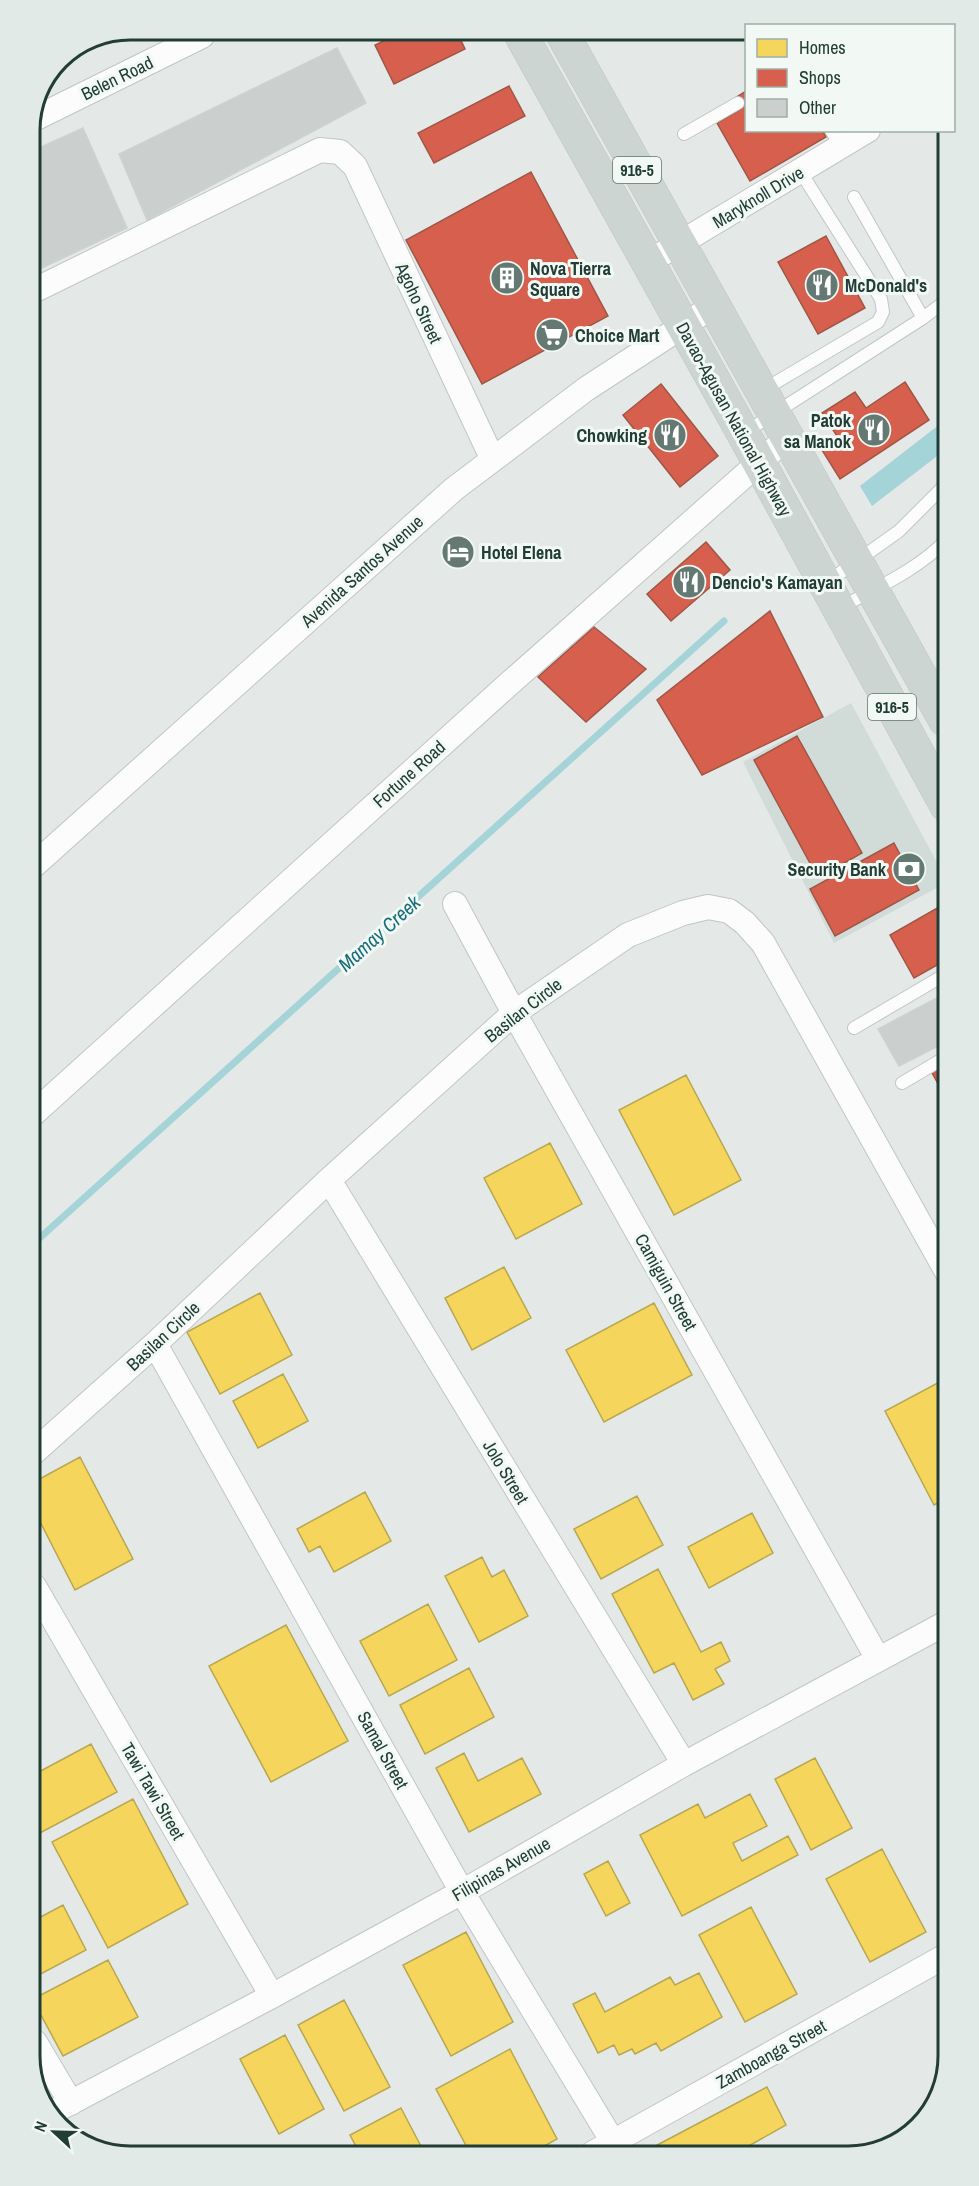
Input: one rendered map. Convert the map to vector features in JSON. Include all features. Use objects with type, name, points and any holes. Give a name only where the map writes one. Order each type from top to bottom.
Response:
[{"type":"main road","name":"Davao-Agusan National Highway","points":[[524,41],[938,792]]},
{"type":"main road","name":"916-5","points":[[566,41],[938,707]]},
{"type":"main road","points":[[568,122],[600,104]]},
{"type":"street","name":"Belen Road","points":[[43,115],[192,41]]},
{"type":"street","name":"Maryknoll Drive","points":[[647,263],[800,171],[836,139],[861,132]]},
{"type":"street","name":"Agoho Street","points":[[41,287],[320,150],[340,152],[355,166],[492,458]]},
{"type":"street","name":"Avenida Santos Avenue","points":[[41,859],[454,489],[586,389],[715,305]]},
{"type":"street","name":"Fortune Road","points":[[41,1107],[510,682],[758,463],[774,414]]},
{"type":"street","name":"Camiguin Street","points":[[455,904],[514,1013],[878,1659]]},
{"type":"street","name":"Basilan Circle","points":[[41,1446],[155,1344],[329,1180],[514,1013],[628,935],[662,920],[708,907],[729,911],[746,923],[763,943],[938,1256]]},
{"type":"street","name":"Jolo Street","points":[[329,1180],[684,1764]]},
{"type":"street","name":"Samal Street","points":[[155,1344],[607,2146]]},
{"type":"street","name":"Tawi Tawi Street","points":[[41,1598],[272,1996]]},
{"type":"street","name":"Filipinas Avenue","points":[[71,2102],[462,1892],[684,1764],[938,1627]]},
{"type":"street","name":"Zamboanga Street","points":[[615,2146],[938,1960]]},
{"type":"street","points":[[41,2056],[60,2102]]},
{"type":"lane","points":[[684,134],[738,103]]},
{"type":"lane","points":[[774,414],[878,322],[883,312],[882,300],[800,171]]},
{"type":"lane","points":[[854,197],[923,318]]},
{"type":"lane","points":[[742,434],[938,307]]},
{"type":"lane","points":[[832,596],[865,576],[907,524],[938,492]]},
{"type":"lane","points":[[832,596],[865,576],[915,565],[938,548]]},
{"type":"lane","points":[[854,1028],[938,979]]},
{"type":"lane","points":[[902,1083],[938,1062]]},
{"type":"shaded area","points":[[851,703],[938,864],[938,887],[834,943],[743,762]]},
{"type":"water","points":[[938,426],[938,455],[872,506],[860,486]]},
{"type":"building: Homes","points":[[686,1075],[741,1180],[674,1215],[619,1110]]},
{"type":"building: Homes","points":[[550,1143],[582,1204],[516,1239],[484,1178]]},
{"type":"building: Homes","points":[[504,1267],[531,1318],[472,1350],[445,1298]]},
{"type":"building: Homes","points":[[260,1293],[292,1355],[220,1394],[187,1332]]},
{"type":"building: Homes","points":[[654,1303],[692,1375],[604,1422],[566,1350]]},
{"type":"building: Homes","points":[[283,1374],[308,1421],[258,1448],[233,1401]]},
{"type":"building: Homes","points":[[938,1383],[938,1503],[934,1505],[885,1411]]},
{"type":"building: Homes","points":[[80,1457],[133,1559],[75,1590],[41,1524],[41,1478]]},
{"type":"building: Homes","points":[[365,1492],[391,1541],[334,1572],[320,1546],[309,1552],[297,1529]]},
{"type":"building: Homes","points":[[637,1496],[663,1545],[601,1579],[574,1529]]},
{"type":"building: Homes","points":[[752,1513],[773,1553],[709,1588],[688,1547]]},
{"type":"building: Homes","points":[[482,1557],[492,1577],[504,1570],[528,1616],[479,1642],[445,1576]]},
{"type":"building: Homes","points":[[658,1569],[701,1652],[721,1642],[730,1661],[715,1669],[724,1684],[693,1700],[674,1663],[654,1673],[612,1594]]},
{"type":"building: Homes","points":[[428,1604],[457,1660],[389,1696],[360,1641]]},
{"type":"building: Homes","points":[[286,1625],[348,1741],[271,1782],[209,1666]]},
{"type":"building: Homes","points":[[469,1668],[494,1717],[425,1754],[400,1705]]},
{"type":"building: Homes","points":[[91,1744],[117,1792],[41,1832],[41,1771]]},
{"type":"building: Homes","points":[[464,1753],[478,1781],[522,1758],[541,1794],[469,1832],[436,1768]]},
{"type":"building: Homes","points":[[815,1758],[852,1828],[811,1850],[775,1779]]},
{"type":"building: Homes","points":[[750,1794],[767,1826],[733,1843],[742,1861],[788,1836],[798,1855],[682,1916],[640,1835],[698,1804],[705,1818]]},
{"type":"building: Homes","points":[[133,1799],[188,1904],[108,1948],[52,1842]]},
{"type":"building: Homes","points":[[882,1849],[926,1932],[870,1962],[826,1879]]},
{"type":"building: Homes","points":[[608,1861],[630,1903],[606,1916],[584,1874]]},
{"type":"building: Homes","points":[[63,1905],[86,1950],[41,1974],[41,1917]]},
{"type":"building: Homes","points":[[751,1907],[797,1994],[745,2022],[699,1935]]},
{"type":"building: Homes","points":[[466,1932],[513,2022],[451,2056],[403,1965]]},
{"type":"building: Homes","points":[[108,1960],[138,2017],[63,2056],[41,2015],[41,1995]]},
{"type":"building: Homes","points":[[699,1973],[722,2017],[661,2051],[656,2043],[635,2054],[632,2049],[619,2055],[614,2045],[598,2053],[573,2004],[595,1993],[605,2012],[670,1977],[675,1985]]},
{"type":"building: Homes","points":[[344,2000],[390,2087],[344,2111],[298,2025]]},
{"type":"building: Homes","points":[[285,2035],[324,2109],[279,2134],[240,2059]]},
{"type":"building: Homes","points":[[510,2049],[557,2139],[545,2146],[466,2145],[436,2089]]},
{"type":"building: Homes","points":[[767,2087],[786,2125],[749,2146],[656,2146]]},
{"type":"building: Homes","points":[[401,2108],[421,2145],[355,2145],[350,2135]]},
{"type":"building: Shops","points":[[383,41],[461,41],[465,49],[394,84],[375,45]]},
{"type":"building: Shops","points":[[509,86],[525,116],[434,163],[418,133]]},
{"type":"building: Shops","points":[[745,92],[745,132],[823,132],[826,137],[750,181],[717,123],[741,109],[735,98]]},
{"type":"building: Shops","name":"Nova Tierra Square","points":[[531,172],[608,316],[482,384],[406,240]]},
{"type":"building: Shops","name":"McDonald's","points":[[826,236],[865,308],[818,334],[778,262]]},
{"type":"building: Shops","name":"Patok sa Manok","points":[[905,382],[929,420],[840,479],[822,450],[839,439],[822,413],[855,392],[866,408]]},
{"type":"building: Shops","name":"Chowking","points":[[661,384],[718,456],[680,487],[623,415]]},
{"type":"building: Shops","name":"Dencio's Kamayan","points":[[706,542],[730,570],[671,621],[647,594]]},
{"type":"building: Shops","points":[[770,611],[823,717],[702,775],[657,700]]},
{"type":"building: Shops","points":[[594,627],[646,669],[586,722],[538,677]]},
{"type":"building: Shops","points":[[797,736],[862,853],[818,878],[754,760]]},
{"type":"building: Shops","points":[[894,843],[919,890],[835,936],[810,889]]},
{"type":"building: Shops","points":[[938,908],[938,964],[914,978],[890,935]]},
{"type":"building: Shops","points":[[938,1067],[938,1084],[931,1071]]},
{"type":"building: Other","points":[[337,48],[366,103],[147,220],[119,154]]},
{"type":"building: Other","points":[[83,128],[127,228],[41,268],[41,147]]},
{"type":"building: Other","points":[[938,997],[938,1046],[899,1066],[878,1029]]},
{"type":"waterway","name":"Mamay Creek","points":[[41,1237],[724,621]]},
{"type":"place","name":"Nova Tierra Square","points":[[507,278]]},
{"type":"place","name":"McDonald's","points":[[822,285]]},
{"type":"place","name":"Choice Mart","points":[[552,335]]},
{"type":"place","name":"Patok sa Manok","points":[[874,430]]},
{"type":"place","name":"Chowking","points":[[670,435]]},
{"type":"place","name":"Hotel Elena","points":[[458,552]]},
{"type":"place","name":"Dencio's Kamayan","points":[[689,582]]},
{"type":"place","name":"Security Bank","points":[[909,869]]}]
